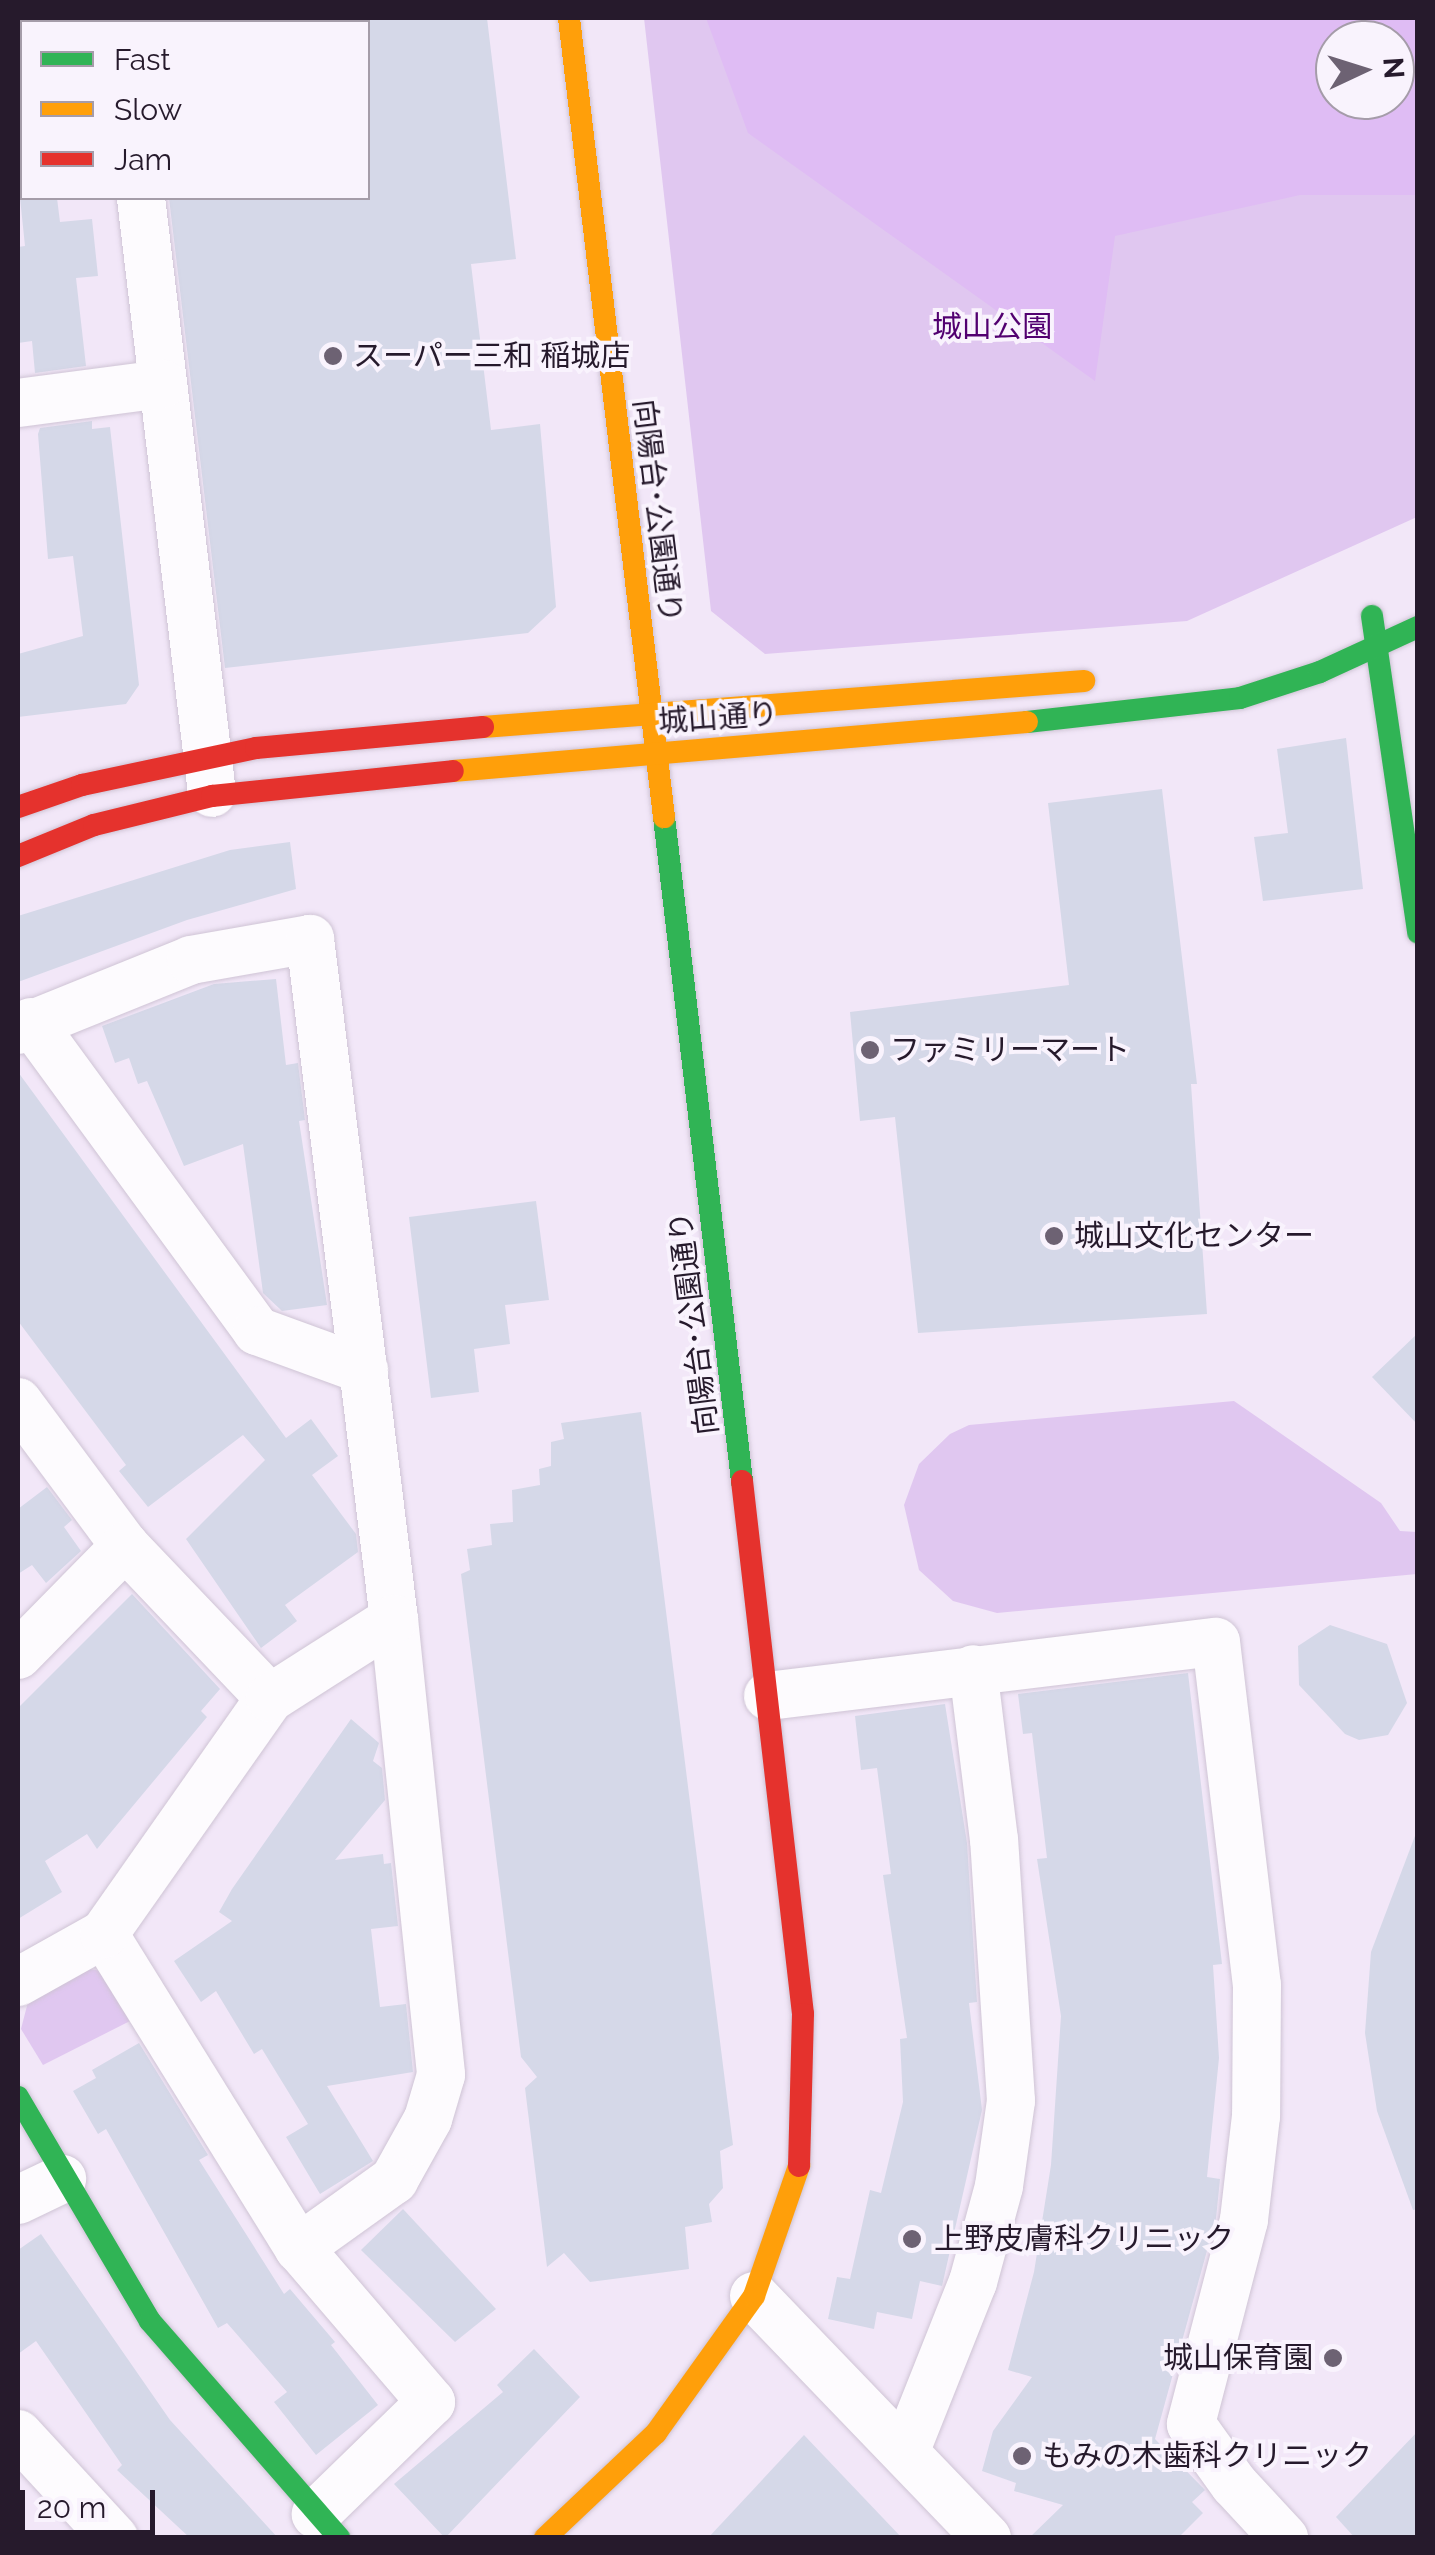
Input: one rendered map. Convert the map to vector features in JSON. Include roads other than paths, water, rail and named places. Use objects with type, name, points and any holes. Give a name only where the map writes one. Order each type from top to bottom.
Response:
[{"type":"street","name":"向陽台･公園通り","points":[[545,2538],[656,2433],[754,2296],[797,2179],[805,2124],[803,2014],[768,1696],[569,18]]},
{"type":"street","points":[[141,200],[210,776]]},
{"type":"street","points":[[18,402],[162,384]]},
{"type":"street","points":[[1402,600],[1363,620],[1377,648],[1418,934]]},
{"type":"street","name":"城山通り","points":[[18,856],[210,776],[656,752],[1146,713],[1240,698],[1377,648],[1418,627]]},
{"type":"street","name":"城山通り","points":[[18,807],[210,776],[370,734],[651,710],[1108,679]]},
{"type":"street","points":[[299,2248],[394,2180],[428,2119],[441,2075],[394,1619],[364,1370],[310,939],[191,960],[24,1026],[258,1331],[364,1370]]},
{"type":"street","points":[[18,1402],[125,1546],[270,1698]]},
{"type":"street","points":[[18,1655],[125,1546]]},
{"type":"street","points":[[18,1982],[104,1934],[270,1698],[394,1619]]},
{"type":"street","points":[[768,1696],[1216,1642],[1257,1985],[1256,2116],[1244,2220],[1191,2424],[1234,2484],[1284,2538]]},
{"type":"street","points":[[906,2450],[973,2282],[999,2186],[1011,2101],[994,1840],[973,1669]]},
{"type":"street","points":[[18,2097],[62,2179],[150,2321],[327,2526],[431,2402],[299,2248],[104,1934]]},
{"type":"street","points":[[18,2200],[62,2179]]},
{"type":"street","points":[[754,2296],[987,2538]]},
{"type":"street","points":[[18,2434],[114,2538]]},
{"type":"place","name":"スーパー三和 稲城店","points":[[333,356]]},
{"type":"place","name":"ファミリーマート","points":[[870,1050]]},
{"type":"place","name":"城山文化センター","points":[[1054,1236]]},
{"type":"place","name":"上野皮膚科クリニック","points":[[912,2239]]},
{"type":"place","name":"城山保育園","points":[[1333,2358]]},
{"type":"place","name":"もみの木歯科クリニック","points":[[1022,2456]]},
{"type":"park label","name":"城山公園","points":[[992,327]]}]
